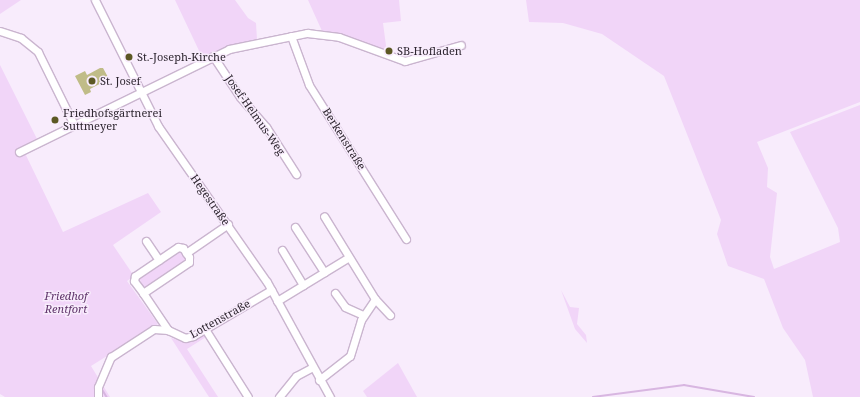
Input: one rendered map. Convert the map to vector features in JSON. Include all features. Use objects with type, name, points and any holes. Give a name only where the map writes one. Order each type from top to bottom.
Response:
[{"type":"street","name":"Hegestraße","points":[[95,0],[158,126],[228,224],[271,290],[312,368],[330,397]]},
{"type":"street","points":[[0,31],[21,38],[38,52],[74,125]]},
{"type":"street","points":[[19,152],[229,49],[291,36],[324,33],[405,61],[461,45]]},
{"type":"street","name":"Berkenstraße","points":[[291,36],[309,85],[406,239]]},
{"type":"street","name":"Josef-Helmus-Weg","points":[[213,56],[240,97],[266,127],[296,174]]},
{"type":"street","points":[[324,216],[375,300],[390,315]]},
{"type":"street","points":[[186,253],[228,224]]},
{"type":"street","points":[[295,227],[324,272]]},
{"type":"street","points":[[146,240],[159,260]]},
{"type":"street","points":[[142,294],[189,262],[186,253],[178,247],[135,276],[134,281],[142,294],[168,330]]},
{"type":"street","points":[[282,250],[303,284]]},
{"type":"street","points":[[277,301],[349,257]]},
{"type":"street","name":"Lottenstraße","points":[[98,397],[98,387],[111,357],[154,329],[168,330],[185,338],[205,329],[271,290]]},
{"type":"street","points":[[335,293],[345,307],[362,318]]},
{"type":"street","points":[[319,380],[350,356],[362,318],[375,300]]},
{"type":"street","points":[[205,329],[248,397]]},
{"type":"street","points":[[279,397],[289,382],[312,368]]},
{"type":"green space","points":[[0,0],[21,0],[0,14]]},
{"type":"green space","points":[[175,0],[235,0],[248,18],[256,23],[257,40],[202,57]]},
{"type":"green space","points":[[308,0],[399,0],[401,21],[383,23],[387,53],[322,31]]},
{"type":"green space","points":[[526,0],[860,0],[860,102],[757,142],[768,168],[767,187],[777,193],[770,257],[774,269],[840,242],[838,228],[790,132],[860,105],[860,397],[813,397],[805,360],[783,328],[764,279],[728,266],[717,234],[721,220],[664,76],[602,34],[563,23],[529,22]]},
{"type":"green space","name":"Friedhof Rentfort","points":[[0,65],[37,139],[22,147],[63,232],[148,193],[161,212],[113,245],[134,276],[127,281],[158,324],[91,366],[110,397],[5,397],[0,394]]},
{"type":"green space","points":[[180,250],[186,256],[186,261],[143,288],[139,277]]},
{"type":"green space","points":[[561,290],[570,307],[579,308],[577,324],[586,335],[587,343],[575,329]]},
{"type":"green space","points":[[201,335],[206,337],[187,349],[218,397],[209,397],[171,338],[186,342]]},
{"type":"green space","points":[[398,363],[417,397],[367,397],[363,391]]},
{"type":"building","name":"St. Josef","points":[[100,68],[103,68],[109,79],[90,89],[91,92],[85,95],[75,76],[85,71],[87,75]]},
{"type":"waterway","points":[[593,397],[684,385],[754,397]]},
{"type":"waterway","points":[[102,389],[107,397]]},
{"type":"place","name":"SB-Hofladen","points":[[389,51]]},
{"type":"place","name":"St.-Joseph-Kirche","points":[[129,57]]},
{"type":"place","name":"St. Josef","points":[[92,81]]},
{"type":"place","name":"Friedhofsgärtnerei Suttmeyer","points":[[55,120]]}]
